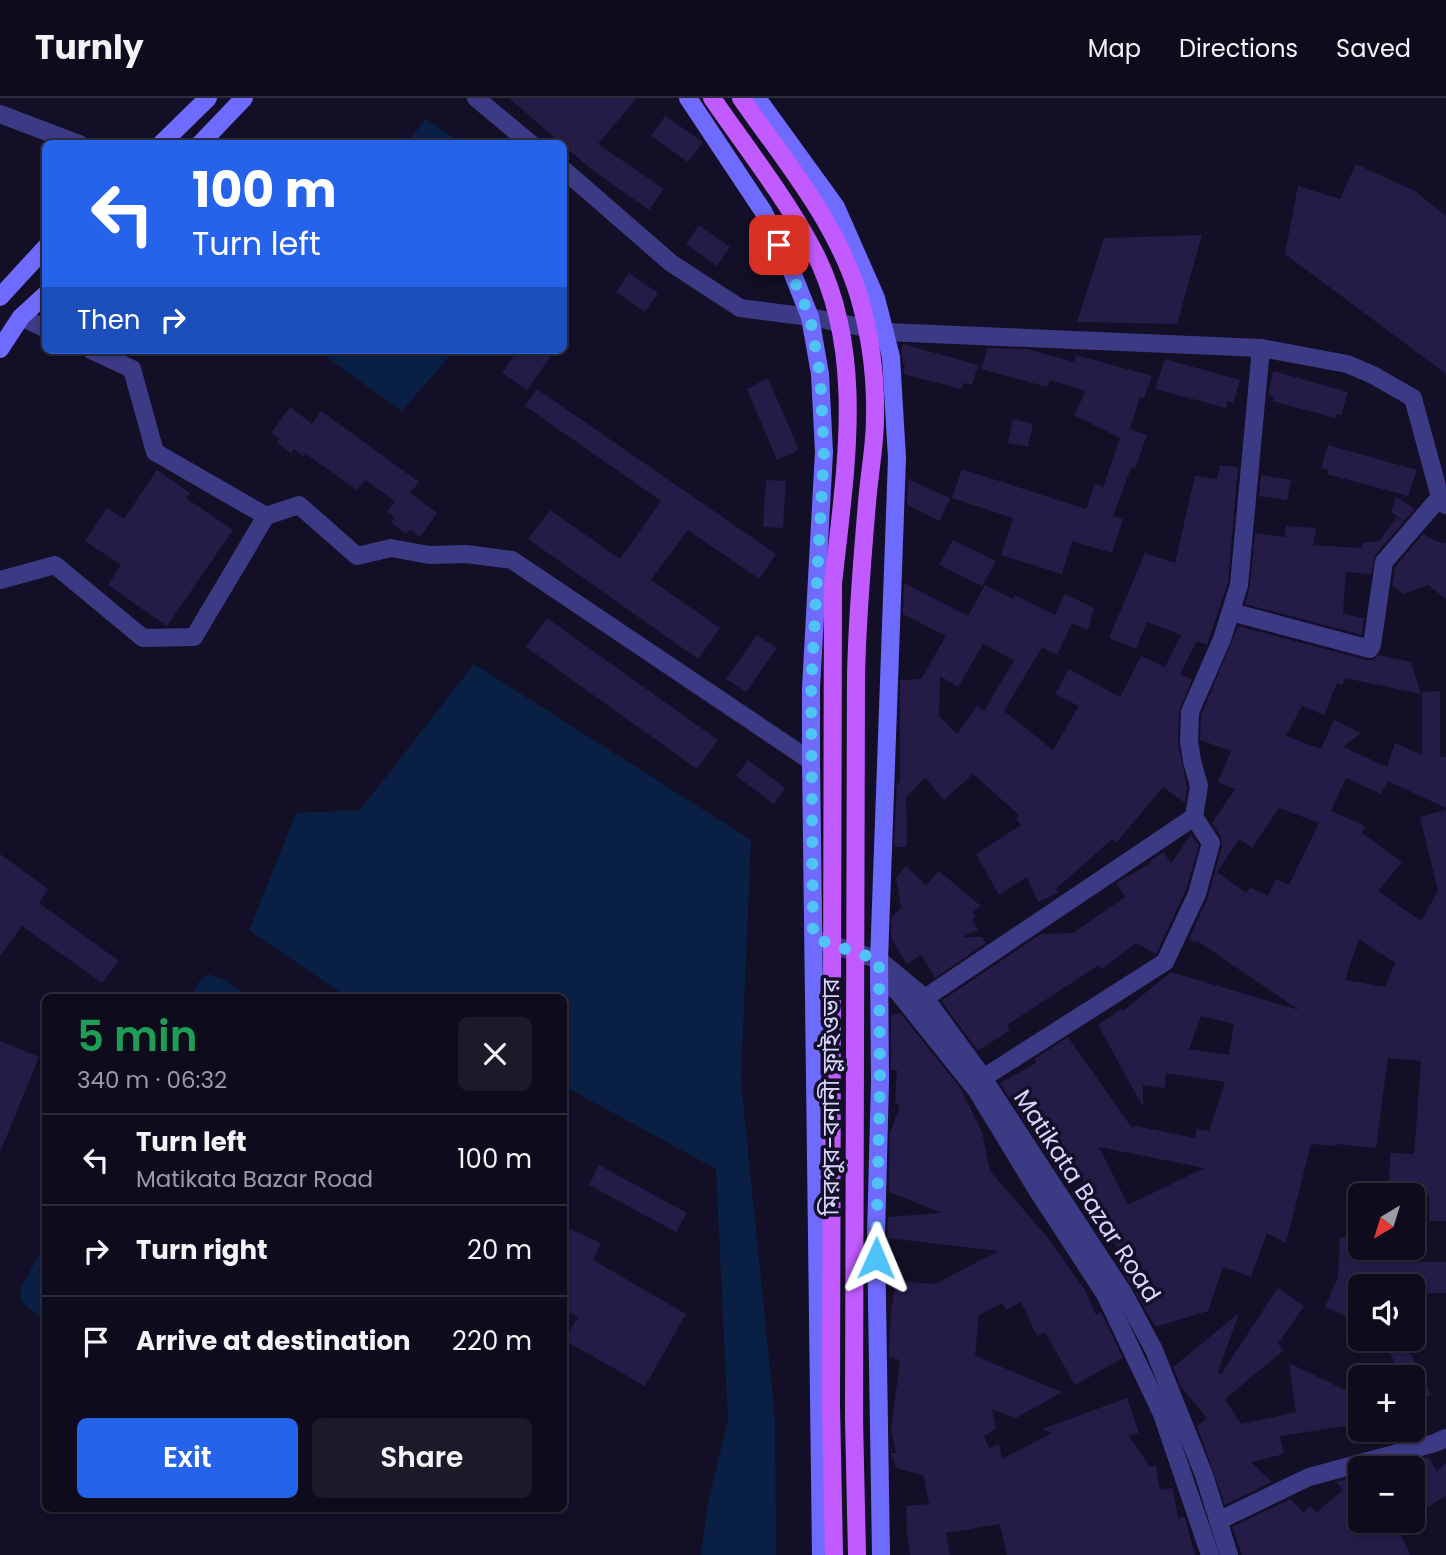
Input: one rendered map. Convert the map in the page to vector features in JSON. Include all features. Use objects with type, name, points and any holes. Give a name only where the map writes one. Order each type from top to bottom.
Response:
[{"type":"main road","points":[[165,140],[208,98]]},
{"type":"main road","points":[[204,140],[244,98]]},
{"type":"main road","points":[[688,98],[762,211],[788,262],[810,317],[820,374],[824,452],[811,688],[811,761],[821,1555]]},
{"type":"main road","name":"মিরপুর-বনানী ফ্লাইওভার","points":[[712,98],[811,245],[839,320],[844,350],[848,448],[833,583],[831,1405],[834,1555]]},
{"type":"main road","name":"মিরপুর-বনানী ফ্লাইওভার","points":[[741,98],[816,205],[831,232],[857,292],[866,324],[874,376],[875,420],[857,622],[856,677],[854,1418],[857,1555]]},
{"type":"main road","points":[[757,98],[836,207],[876,298],[891,357],[897,458],[879,960],[876,1300],[881,1555]]},
{"type":"main road","points":[[0,297],[42,251]]},
{"type":"main road","points":[[0,349],[21,317],[42,298]]},
{"type":"street","points":[[476,98],[526,140]]},
{"type":"street","points":[[0,114],[68,140]]},
{"type":"street","points":[[567,173],[671,263],[740,308],[810,317],[886,332],[1261,348],[1347,365],[1373,374],[1413,398],[1443,501],[1384,562],[1370,649],[1231,612]]},
{"type":"street","points":[[21,317],[42,327]]},
{"type":"street","points":[[983,1078],[1165,962],[1197,894],[1211,843],[1194,817],[1199,786],[1192,761],[1190,712],[1222,639],[1239,585],[1261,348]]},
{"type":"street","points":[[99,354],[132,369],[155,452],[266,516]]},
{"type":"street","points":[[0,580],[55,565],[143,638],[194,637],[266,516],[299,505],[357,556],[391,548],[429,555],[466,554],[512,560],[811,761]]},
{"type":"street","points":[[925,998],[1194,817]]},
{"type":"street","name":"Matikata Bazar Road","points":[[813,938],[879,960],[925,998],[983,1078],[1124,1294],[1154,1350],[1204,1475],[1229,1555]]},
{"type":"street","name":"Matikata Bazar Road","points":[[879,981],[897,991],[977,1091],[1105,1294],[1162,1413],[1210,1555]]},
{"type":"street","points":[[1218,1521],[1309,1477],[1446,1438]]},
{"type":"water","points":[[426,118],[457,140],[409,140]]},
{"type":"water","points":[[322,354],[452,354],[402,411]]},
{"type":"water","points":[[474,664],[751,840],[741,1081],[775,1420],[776,1555],[701,1555],[708,1502],[728,1421],[716,1169],[567,1088],[567,994],[343,994],[249,930],[296,813],[360,810]]},
{"type":"water","points":[[208,974],[224,980],[244,994],[192,994]]},
{"type":"water","points":[[42,1250],[42,1319],[20,1300],[21,1287]]},
{"type":"building","points":[[509,98],[637,98],[598,144],[664,189],[649,210],[591,169],[567,148],[567,140],[558,140]]},
{"type":"building","points":[[665,116],[703,142],[688,162],[651,136]]},
{"type":"building","points":[[1356,164],[1415,191],[1446,216],[1446,374],[1285,254],[1298,186],[1340,199]]},
{"type":"building","points":[[699,225],[730,247],[717,266],[686,244]]},
{"type":"building","points":[[1202,235],[1177,324],[1077,322],[1104,238]]},
{"type":"building","points":[[629,273],[658,293],[645,312],[616,292]]},
{"type":"building","points":[[903,344],[978,365],[972,385],[964,383],[961,389],[903,374]]},
{"type":"building","points":[[988,348],[1027,349],[1074,362],[1076,355],[1152,376],[1144,398],[1140,397],[1130,429],[1147,435],[1113,516],[1123,519],[1112,553],[1072,541],[1062,574],[1001,555],[1013,518],[952,498],[962,469],[1086,509],[1095,484],[1103,487],[1120,438],[1074,415],[1086,391],[1050,380],[1047,387],[981,369]]},
{"type":"building","points":[[515,354],[552,354],[527,390],[502,373]]},
{"type":"building","points":[[1165,359],[1240,380],[1233,403],[1228,401],[1226,408],[1155,389]]},
{"type":"building","points":[[1273,371],[1348,392],[1341,415],[1337,414],[1335,418],[1272,401],[1274,396],[1268,395]]},
{"type":"building","points":[[768,378],[799,450],[777,460],[747,389]]},
{"type":"building","points":[[537,389],[776,554],[759,579],[688,530],[651,580],[720,628],[698,659],[528,539],[550,510],[620,559],[661,501],[525,406]]},
{"type":"building","points":[[290,407],[312,424],[321,411],[419,482],[410,493],[437,513],[420,537],[410,529],[406,534],[391,522],[394,517],[387,512],[395,501],[365,480],[357,490],[306,454],[304,457],[294,449],[291,453],[277,443],[280,439],[271,433]]},
{"type":"building","points":[[1013,419],[1033,424],[1028,447],[1008,443]]},
{"type":"building","points":[[1328,445],[1417,470],[1408,496],[1327,474],[1329,470],[1321,468]]},
{"type":"building","points":[[1220,465],[1238,467],[1228,583],[1207,645],[1197,641],[1180,674],[1192,679],[1179,712],[1178,743],[1187,787],[1185,803],[1163,787],[1116,843],[1112,839],[1056,889],[1058,893],[1038,902],[1027,877],[999,895],[976,854],[1021,825],[1016,819],[1019,815],[973,774],[944,800],[925,778],[906,797],[907,847],[894,847],[897,783],[900,783],[900,680],[921,679],[946,636],[903,614],[904,583],[968,616],[985,585],[1013,599],[1015,595],[1055,615],[1065,594],[1094,608],[1088,630],[1072,623],[1057,655],[1042,647],[1004,711],[1053,750],[1079,706],[1055,694],[1069,669],[1120,697],[1141,656],[1165,667],[1181,635],[1147,622],[1136,649],[1109,638],[1145,553],[1175,563],[1195,476],[1217,479]],"holes":[[[983,644],[1014,660],[984,711],[977,706],[957,734],[939,716],[940,676],[958,687]]]},
{"type":"building","points":[[157,470],[190,493],[186,498],[233,530],[167,626],[108,585],[121,565],[85,541],[107,508],[124,519]]},
{"type":"building","points":[[1261,475],[1291,480],[1287,500],[1259,496]]},
{"type":"building","points":[[908,479],[950,498],[940,521],[907,505]]},
{"type":"building","points":[[766,480],[786,481],[783,528],[763,527]]},
{"type":"building","points":[[1396,497],[1415,509],[1404,521],[1391,512]]},
{"type":"building","points":[[1397,517],[1404,522],[1375,555],[1371,574],[1346,572],[1343,614],[1364,618],[1362,635],[1245,604],[1250,586],[1255,533],[1285,537],[1286,526],[1316,528],[1313,545],[1362,548],[1362,543],[1379,541]]},
{"type":"building","points":[[1423,534],[1435,541],[1446,543],[1446,599],[1428,585],[1404,594],[1392,586],[1395,567]]},
{"type":"building","points":[[953,540],[996,561],[982,586],[939,565]]},
{"type":"building","points":[[547,618],[718,740],[697,769],[526,647]]},
{"type":"building","points":[[1238,626],[1367,660],[1373,660],[1379,655],[1411,662],[1421,694],[1345,678],[1342,685],[1337,683],[1324,715],[1302,706],[1286,736],[1321,749],[1334,720],[1361,733],[1343,747],[1387,767],[1395,743],[1422,755],[1422,692],[1440,691],[1440,757],[1446,757],[1446,808],[1388,781],[1381,794],[1346,778],[1331,811],[1365,826],[1362,833],[1402,862],[1378,891],[1421,921],[1438,891],[1420,817],[1446,810],[1446,1221],[1429,1221],[1429,1195],[1425,1195],[1425,1183],[1389,1183],[1390,1153],[1414,1154],[1421,1061],[1388,1058],[1376,1148],[1311,1144],[1286,1243],[1267,1233],[1251,1277],[1223,1267],[1208,1311],[1156,1327],[1118,1264],[1124,1261],[1077,1167],[1059,1174],[1000,1083],[1036,1063],[1034,1059],[1068,1037],[1132,1128],[1136,1126],[1195,1138],[1197,1129],[1209,1131],[1225,1082],[1166,1073],[1165,1088],[1143,1085],[1143,1107],[1098,1025],[1121,1009],[1123,1011],[1171,972],[1299,1010],[1196,940],[1195,943],[1189,939],[1208,897],[1222,846],[1221,837],[1212,823],[1235,789],[1218,782],[1231,751],[1200,740],[1201,715]],"holes":[[[1279,808],[1319,823],[1289,885],[1276,879],[1268,896],[1250,887],[1246,893],[1217,872],[1239,839],[1252,848]],[[1359,939],[1395,963],[1385,987],[1345,980]],[[1201,1016],[1234,1024],[1229,1055],[1189,1049]],[[1099,1147],[1204,1168],[1128,1205]]]},
{"type":"building","points":[[757,635],[777,648],[746,692],[726,679]]},
{"type":"building","points":[[748,760],[785,788],[774,804],[736,776]]},
{"type":"building","points":[[1191,834],[1199,845],[1186,890],[1156,954],[1136,943],[1102,969],[1099,965],[1007,1025],[1010,1030],[978,1051],[941,1001],[1041,934],[1073,933],[1125,897],[1116,883],[1151,863],[1150,861],[1164,852],[1171,864]]},
{"type":"building","points":[[0,854],[48,889],[39,903],[119,961],[102,983],[22,926],[0,956]]},
{"type":"building","points":[[906,866],[926,885],[939,871],[981,906],[973,912],[976,917],[972,920],[978,930],[962,937],[982,937],[986,943],[935,978],[921,955],[907,964],[891,938],[892,917],[901,908],[896,878]]},
{"type":"building","points":[[900,1013],[961,1089],[982,1132],[990,1171],[1048,1238],[1085,1290],[1096,1315],[1101,1312],[1123,1358],[1075,1385],[1045,1332],[1037,1336],[1021,1302],[1006,1310],[1002,1303],[979,1315],[975,1356],[1062,1392],[1016,1418],[992,1409],[996,1429],[984,1436],[989,1448],[999,1444],[1002,1459],[1052,1433],[1042,1429],[1127,1398],[1139,1433],[1129,1436],[1150,1467],[1156,1466],[1160,1490],[1173,1488],[1178,1518],[1185,1517],[1195,1555],[1007,1555],[1000,1524],[946,1533],[950,1555],[910,1555],[906,1506],[929,1504],[924,1476],[896,1468],[891,1453],[896,1453],[891,1430],[900,1360],[889,1357],[891,1312],[896,1281],[935,1284],[998,1251],[887,1238],[888,1217],[942,1213],[889,1192],[890,1133],[900,1105],[895,1104],[897,1070],[891,1070],[891,1016]]},
{"type":"building","points":[[0,1041],[39,1057],[1,1150],[0,1150]]},
{"type":"building","points":[[599,1165],[687,1213],[676,1232],[589,1185]]},
{"type":"building","points":[[567,1227],[601,1243],[593,1260],[686,1314],[645,1386],[567,1342],[567,1335],[578,1317],[567,1312]]},
{"type":"building","points":[[1340,1237],[1348,1237],[1348,1260],[1446,1262],[1446,1293],[1425,1293],[1425,1274],[1348,1274],[1348,1317],[1325,1307],[1338,1277]]},
{"type":"building","points":[[1278,1288],[1304,1306],[1278,1344],[1284,1350],[1225,1399],[1241,1424],[1296,1412],[1289,1363],[1348,1391],[1348,1426],[1280,1436],[1284,1454],[1251,1462],[1272,1482],[1225,1505],[1197,1426],[1207,1418],[1181,1387],[1173,1367],[1239,1313],[1218,1372],[1221,1374]]},
{"type":"building","points":[[1389,1351],[1409,1351],[1416,1365],[1396,1365]]},
{"type":"building","points":[[1425,1383],[1431,1395],[1425,1398]]},
{"type":"building","points":[[1428,1457],[1437,1471],[1446,1463],[1446,1496],[1425,1508],[1425,1458]]},
{"type":"building","points":[[1348,1478],[1348,1533],[1403,1533],[1401,1535],[1410,1555],[1242,1555],[1232,1527],[1290,1499],[1304,1513],[1309,1506],[1317,1512],[1343,1490],[1336,1482]]},
{"type":"route","points":[[779,245],[810,317],[820,374],[824,452],[811,688],[813,938],[879,960],[880,1081],[876,1258]]}]
